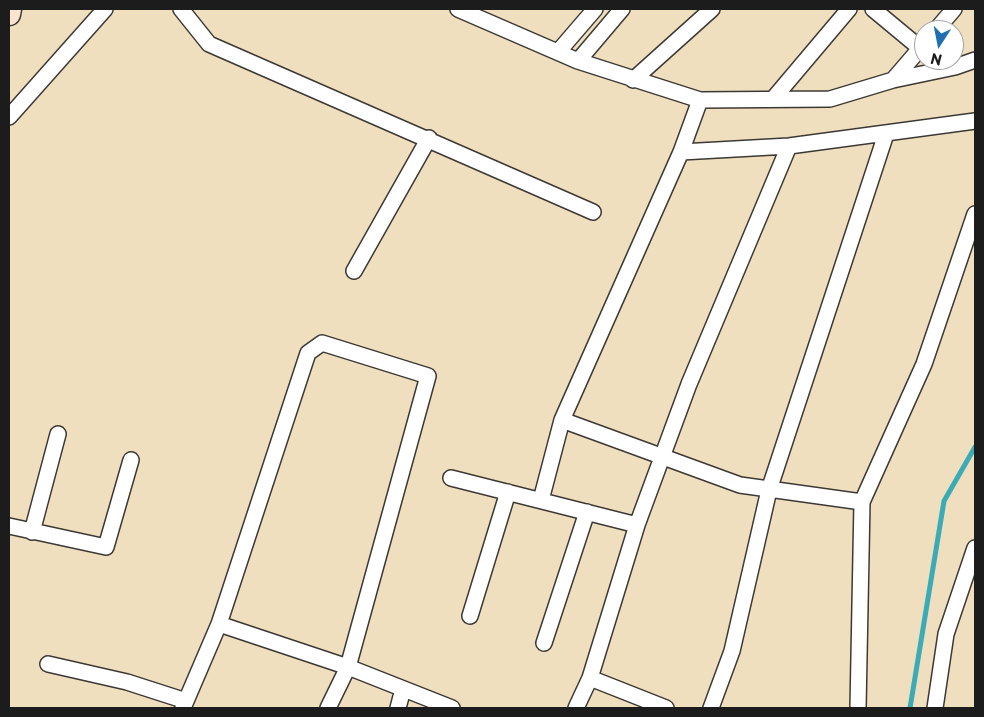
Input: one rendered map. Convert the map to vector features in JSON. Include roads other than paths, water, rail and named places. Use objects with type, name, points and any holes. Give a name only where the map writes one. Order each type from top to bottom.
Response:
[{"type":"street","points":[[9,14],[10,9]]},
{"type":"street","points":[[9,117],[105,9]]},
{"type":"street","points":[[181,9],[209,44],[429,138],[593,212]]},
{"type":"street","points":[[458,9],[578,61],[700,100],[830,99],[893,80],[956,68],[975,60]]},
{"type":"street","points":[[558,52],[595,9]]},
{"type":"street","points":[[578,61],[622,9]]},
{"type":"street","points":[[633,80],[712,9]]},
{"type":"street","points":[[773,99],[849,9]]},
{"type":"street","points":[[873,9],[914,40]]},
{"type":"street","points":[[945,20],[954,9]]},
{"type":"street","points":[[893,80],[914,55]]},
{"type":"street","points":[[541,500],[562,420],[681,152],[700,100]]},
{"type":"street","points":[[681,152],[788,146],[975,121]]},
{"type":"street","points":[[711,708],[732,651],[769,490],[886,134]]},
{"type":"street","points":[[354,271],[429,138]]},
{"type":"street","points":[[576,708],[590,678],[637,525],[689,384],[788,146]]},
{"type":"street","points":[[858,708],[862,502],[924,364],[975,214]]},
{"type":"street","points":[[48,664],[127,682],[185,705],[219,624],[308,353],[322,343],[428,376],[348,667],[328,708]]},
{"type":"street","points":[[562,420],[740,484],[769,490],[862,502]]},
{"type":"street","points":[[32,532],[58,434]]},
{"type":"street","points":[[9,526],[106,546],[131,460]]},
{"type":"street","points":[[451,478],[637,525]]},
{"type":"street","points":[[470,616],[508,492]]},
{"type":"street","points":[[544,643],[587,512]]},
{"type":"street","points":[[935,708],[946,634],[975,548]]},
{"type":"street","points":[[219,624],[348,667],[452,708]]},
{"type":"street","points":[[590,678],[666,708]]},
{"type":"street","points":[[398,708],[403,689]]},
{"type":"waterway","points":[[910,708],[944,501],[975,447]]}]
